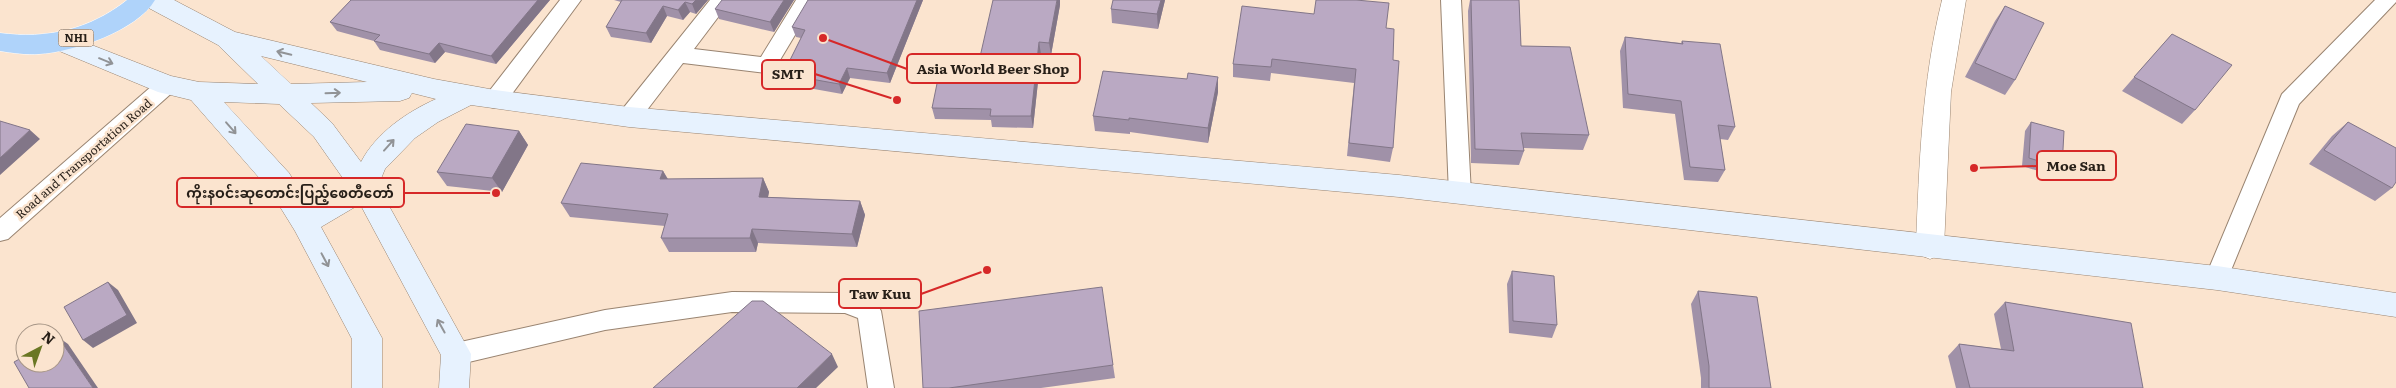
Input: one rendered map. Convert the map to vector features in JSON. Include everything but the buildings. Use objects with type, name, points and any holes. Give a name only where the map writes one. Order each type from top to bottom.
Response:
[{"type":"highway","name":"NH1","points":[[0,42],[16,46],[38,46],[60,42],[110,24],[131,11],[143,0]]},
{"type":"main road","points":[[154,0],[228,39],[434,89],[495,100],[628,117],[1399,186],[2217,278],[2396,305]]},
{"type":"main road","points":[[228,39],[323,130],[364,186],[456,354],[454,388]]},
{"type":"main road","points":[[60,42],[167,85],[199,92],[285,94],[434,89]]},
{"type":"main road","points":[[199,92],[279,181],[305,223],[367,338],[367,388]]},
{"type":"main road","points":[[305,223],[364,186],[374,164],[391,142],[420,119],[440,107],[468,96]]},
{"type":"street","points":[[1930,247],[1936,117],[1948,22],[1954,0]]},
{"type":"lane","points":[[495,100],[571,0]]},
{"type":"lane","points":[[628,117],[721,0]]},
{"type":"lane","points":[[678,55],[767,64],[806,0]]},
{"type":"lane","points":[[1451,0],[1460,194]]},
{"type":"lane","points":[[2217,278],[2290,100],[2387,0]]},
{"type":"lane","name":"Road and Transportation Road","points":[[0,232],[167,85]]},
{"type":"lane","points":[[456,354],[605,320],[732,302],[845,303],[869,311],[881,388]]},
{"type":"place","name":"Asia World Beer Shop","points":[[823,38]]},
{"type":"place","name":"SMT","points":[[897,100]]},
{"type":"place","name":"Moe San","points":[[1974,168]]},
{"type":"place","name":"ကိုးနဝင်းဆုတောင်းပြည့်စေတီတော်","points":[[496,193]]},
{"type":"place","name":"Taw Kuu","points":[[987,270]]}]
